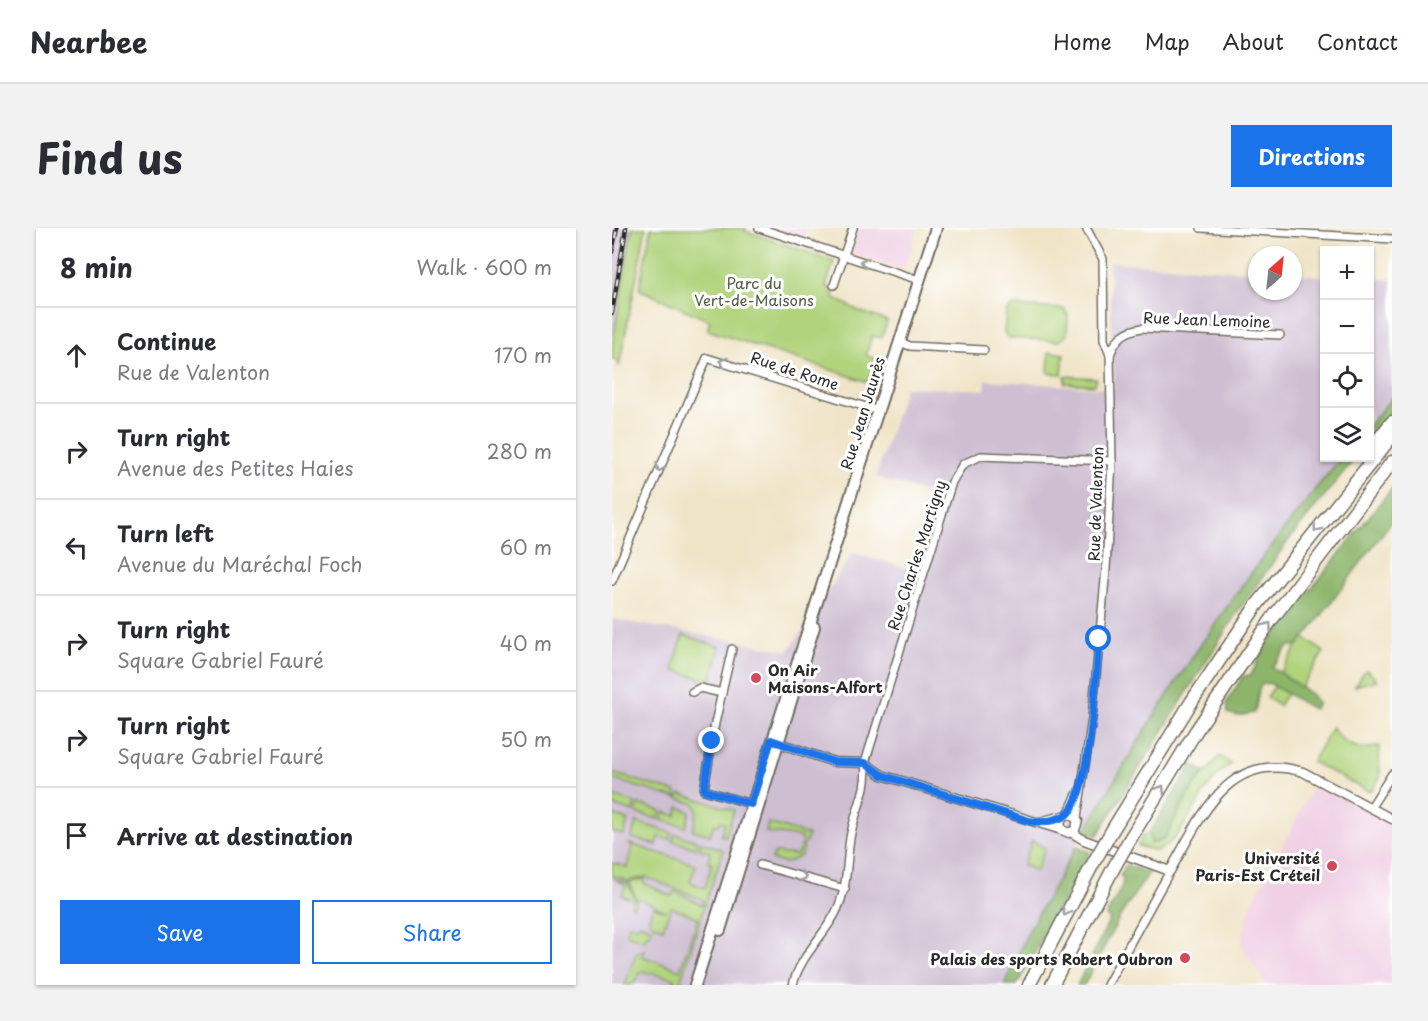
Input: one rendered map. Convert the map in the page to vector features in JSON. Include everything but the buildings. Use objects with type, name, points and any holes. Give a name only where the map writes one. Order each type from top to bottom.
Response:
[{"type":"highway","points":[[1374,445],[1392,422]]},
{"type":"highway","points":[[1029,985],[1113,829],[1192,701],[1256,606],[1392,436]]},
{"type":"highway","points":[[1353,482],[1355,468],[1360,462]]},
{"type":"highway","points":[[1052,985],[1130,839],[1196,731],[1272,619],[1392,462]]},
{"type":"main road","name":"Rue Jean Jaurès","points":[[695,985],[763,765],[775,742],[812,637],[817,607],[936,228]]},
{"type":"main road","points":[[702,985],[775,742]]},
{"type":"street","points":[[759,228],[919,280]]},
{"type":"street","points":[[834,285],[853,228]]},
{"type":"street","name":"Rue de Valenton","points":[[1078,822],[1107,568],[1112,461],[1110,355],[1104,340],[1102,259],[1086,228]]},
{"type":"street","points":[[1201,228],[1280,230],[1392,239]]},
{"type":"street","name":"Rue Jean Lemoine","points":[[1110,355],[1115,341],[1128,330],[1142,328],[1280,335]]},
{"type":"street","points":[[900,342],[910,346],[984,350]]},
{"type":"street","name":"Rue de Rome","points":[[612,581],[705,360],[709,357],[879,411]]},
{"type":"street","name":"Rue Charles Martigny","points":[[793,985],[798,970],[835,914],[845,890],[850,838],[867,780],[865,763],[952,482],[963,464],[981,456],[1112,461]]},
{"type":"street","points":[[732,649],[704,790],[751,804]]},
{"type":"street","points":[[692,692],[700,688],[722,693]]},
{"type":"street","points":[[775,742],[834,762],[865,763],[882,775],[1067,831],[1090,842],[1170,871]]},
{"type":"street","points":[[1107,985],[1170,871],[1220,791],[1235,779],[1263,768],[1291,768],[1392,819]]},
{"type":"street","points":[[1371,807],[1392,774]]},
{"type":"street","name":"Rue de Valenton","points":[[1065,815],[1082,787]]},
{"type":"street","points":[[1038,822],[1065,815],[1078,822],[1090,842]]},
{"type":"street","points":[[1065,815],[1059,823],[1067,831]]},
{"type":"street","points":[[1067,831],[1078,822]]},
{"type":"street","points":[[760,865],[845,890]]},
{"type":"shaded area","points":[[612,228],[632,228],[612,340]]},
{"type":"shaded area","points":[[775,228],[807,228],[805,236]]},
{"type":"shaded area","points":[[859,228],[917,228],[905,266],[900,268],[854,254],[852,250]]},
{"type":"shaded area","points":[[1109,262],[1248,271],[1248,300],[1302,300],[1302,275],[1320,276],[1320,462],[1338,462],[1307,499],[1215,623],[1126,759],[1029,930],[1004,985],[612,985],[612,619],[789,651],[853,553],[917,571],[939,497],[876,477],[905,387],[985,390],[986,380],[1114,389]]},
{"type":"shaded area","points":[[1374,279],[1392,280],[1392,397],[1374,419]]},
{"type":"shaded area","name":"Université Paris-Est Créteil","points":[[1315,783],[1392,823],[1392,985],[1266,985],[1241,944],[1249,909]]},
{"type":"green space","points":[[632,228],[646,228],[619,367],[618,360],[612,359],[612,347]]},
{"type":"green space","name":"Parc du Vert-de-Maisons","points":[[651,228],[746,228],[745,231],[834,261],[826,287],[834,291],[833,297],[859,311],[887,321],[882,338],[872,336],[866,355],[875,359],[868,382],[707,330],[710,321],[639,289]]},
{"type":"green space","points":[[1012,306],[1064,309],[1068,315],[1067,335],[1060,341],[1009,338],[1004,333],[1006,311]]},
{"type":"green space","points":[[1049,352],[1064,354],[1062,374],[1048,373]]},
{"type":"green space","points":[[1065,376],[1096,378],[1095,385],[1065,383]]},
{"type":"green space","points":[[1392,397],[1392,411],[1374,434],[1374,419]]},
{"type":"green space","points":[[1338,462],[1352,462],[1288,541],[1236,614],[1097,836],[1085,831],[1143,734],[1205,638],[1271,546]]},
{"type":"green space","points":[[1392,488],[1392,521],[1309,632],[1298,645],[1287,647],[1272,667],[1311,694],[1318,703],[1314,709],[1269,683],[1261,685],[1254,713],[1237,716],[1228,713],[1227,702],[1243,676],[1251,675],[1265,647]]},
{"type":"green space","points":[[683,635],[720,647],[710,681],[673,670]]},
{"type":"green space","points":[[1303,637],[1324,652],[1301,687],[1280,673]]},
{"type":"green space","points":[[1367,670],[1377,680],[1355,686],[1365,671]]},
{"type":"green space","points":[[1278,681],[1290,689],[1279,706],[1267,697]]},
{"type":"green space","points":[[1332,727],[1346,743],[1352,746],[1372,748],[1379,746],[1380,777],[1372,790],[1367,791],[1312,762]]},
{"type":"green space","points":[[1220,756],[1231,764],[1209,785],[1185,824],[1167,845],[1156,851],[1138,846],[1143,835],[1149,833],[1151,844],[1165,838],[1189,793]]},
{"type":"green space","points":[[1192,764],[1204,772],[1189,793],[1165,838],[1151,844],[1149,833]]},
{"type":"green space","points":[[612,773],[676,792],[675,797],[678,798],[680,794],[734,810],[726,836],[721,836],[725,823],[720,821],[719,825],[714,824],[710,835],[693,830],[697,811],[695,804],[612,779]]},
{"type":"green space","points":[[613,796],[635,803],[633,812],[612,805]]},
{"type":"green space","points":[[638,804],[661,811],[658,819],[636,813]]},
{"type":"green space","points":[[679,807],[690,812],[686,827],[661,820],[664,812],[676,816]]},
{"type":"green space","points":[[612,815],[628,820],[624,835],[612,832]]},
{"type":"green space","points":[[636,822],[672,833],[670,840],[659,837],[657,845],[632,838]]},
{"type":"green space","points":[[768,823],[808,835],[806,842],[801,841],[801,837],[766,832]]},
{"type":"green space","points":[[675,834],[698,841],[696,848],[673,841]]},
{"type":"green space","points":[[1032,841],[1045,848],[1036,871],[1023,865]]},
{"type":"green space","points":[[701,842],[723,850],[680,982],[674,984],[675,979],[642,971],[632,985],[625,985],[636,954],[644,950],[642,956],[680,970],[698,918],[671,907],[663,928],[652,924],[649,918],[653,907],[666,911],[638,898],[637,900],[629,882],[645,879],[644,883],[671,896],[675,891],[702,905],[704,900],[646,877],[628,881],[612,875],[612,863],[627,867],[632,846],[627,843],[696,865],[690,882],[705,888],[712,863],[708,861],[710,852],[699,849]]},
{"type":"green space","points":[[801,845],[804,845],[801,856],[786,863],[771,860],[775,853],[797,855]]},
{"type":"green space","points":[[1076,847],[1090,852],[1017,985],[1004,985],[1029,930]]},
{"type":"green space","points":[[1126,865],[1149,873],[1122,913],[1084,985],[1077,985],[1110,919],[1106,916],[1122,886],[1123,877],[1120,876]]},
{"type":"green space","points":[[612,878],[628,883],[636,902],[634,907],[631,906],[633,900],[622,895],[626,885]]},
{"type":"green space","points":[[639,923],[653,929],[644,940],[626,934],[630,924],[637,927]]},
{"type":"railway","points":[[612,252],[617,228]]},
{"type":"railway","points":[[612,313],[626,228]]},
{"type":"place","name":"On Air Maisons-Alfort","points":[[756,678]]},
{"type":"place","name":"Université Paris-Est Créteil","points":[[1332,866]]},
{"type":"place","name":"Palais des sports Robert Oubron","points":[[1185,958]]},
{"type":"route","points":[[712,741],[704,790],[751,804],[771,740],[834,762],[865,763],[882,775],[1029,821],[1038,822],[1063,816],[1068,814],[1082,785],[1092,718],[1099,639]]}]
